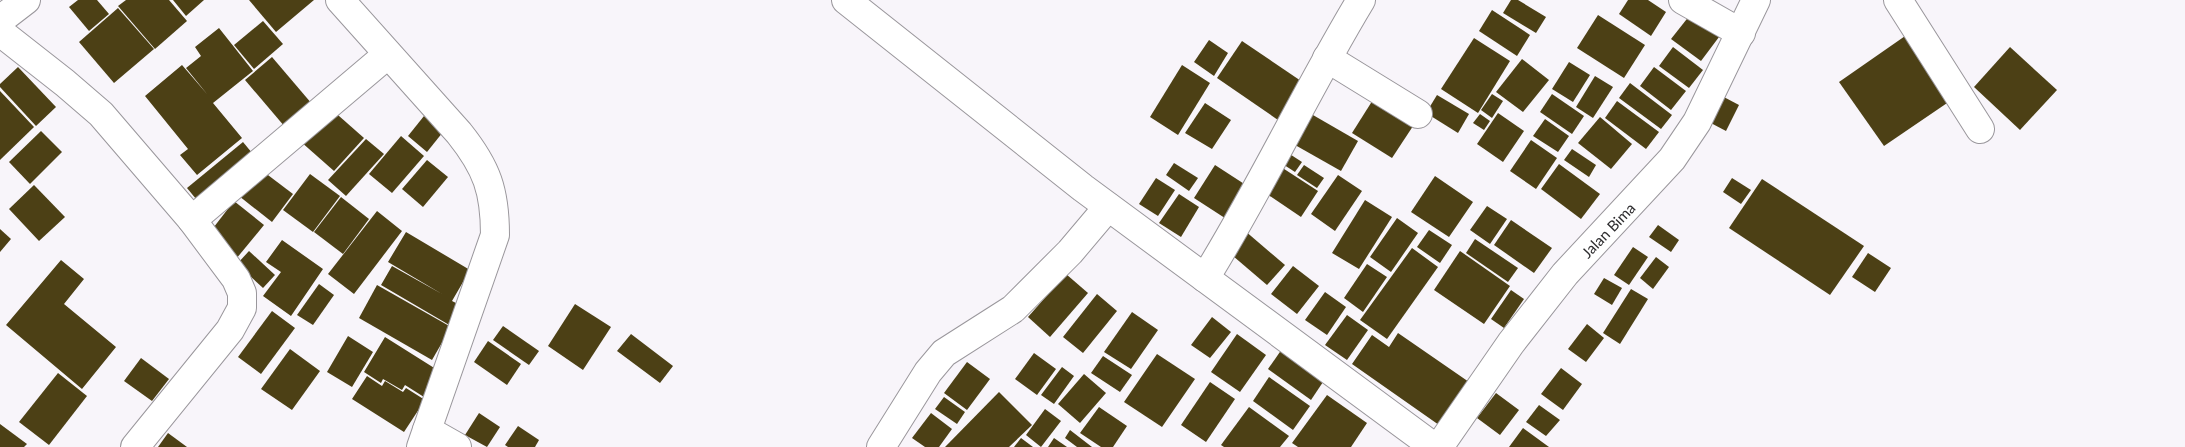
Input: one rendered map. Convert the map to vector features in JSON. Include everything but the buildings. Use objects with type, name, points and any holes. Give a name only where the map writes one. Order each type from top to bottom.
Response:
[{"type":"street","points":[[0,20],[26,0]]},
{"type":"street","points":[[340,0],[476,154],[488,180],[495,211],[495,235],[424,438],[457,447]]},
{"type":"street","points":[[846,0],[1108,207],[1428,445]]},
{"type":"street","points":[[1205,278],[1250,202],[1327,58],[1361,0]]},
{"type":"street","points":[[1683,0],[1741,33]]},
{"type":"street","name":"Jalan Bima","points":[[1428,445],[1565,274],[1672,159],[1697,122],[1756,0]]},
{"type":"street","points":[[1898,0],[1980,129]]},
{"type":"street","points":[[0,32],[101,114],[192,220],[236,279],[242,293],[242,308],[230,330],[135,447]]},
{"type":"street","points":[[192,220],[387,55]]},
{"type":"street","points":[[1327,58],[1418,114]]},
{"type":"street","points":[[892,442],[928,372],[944,353],[1013,309],[1070,252],[1108,207]]}]
